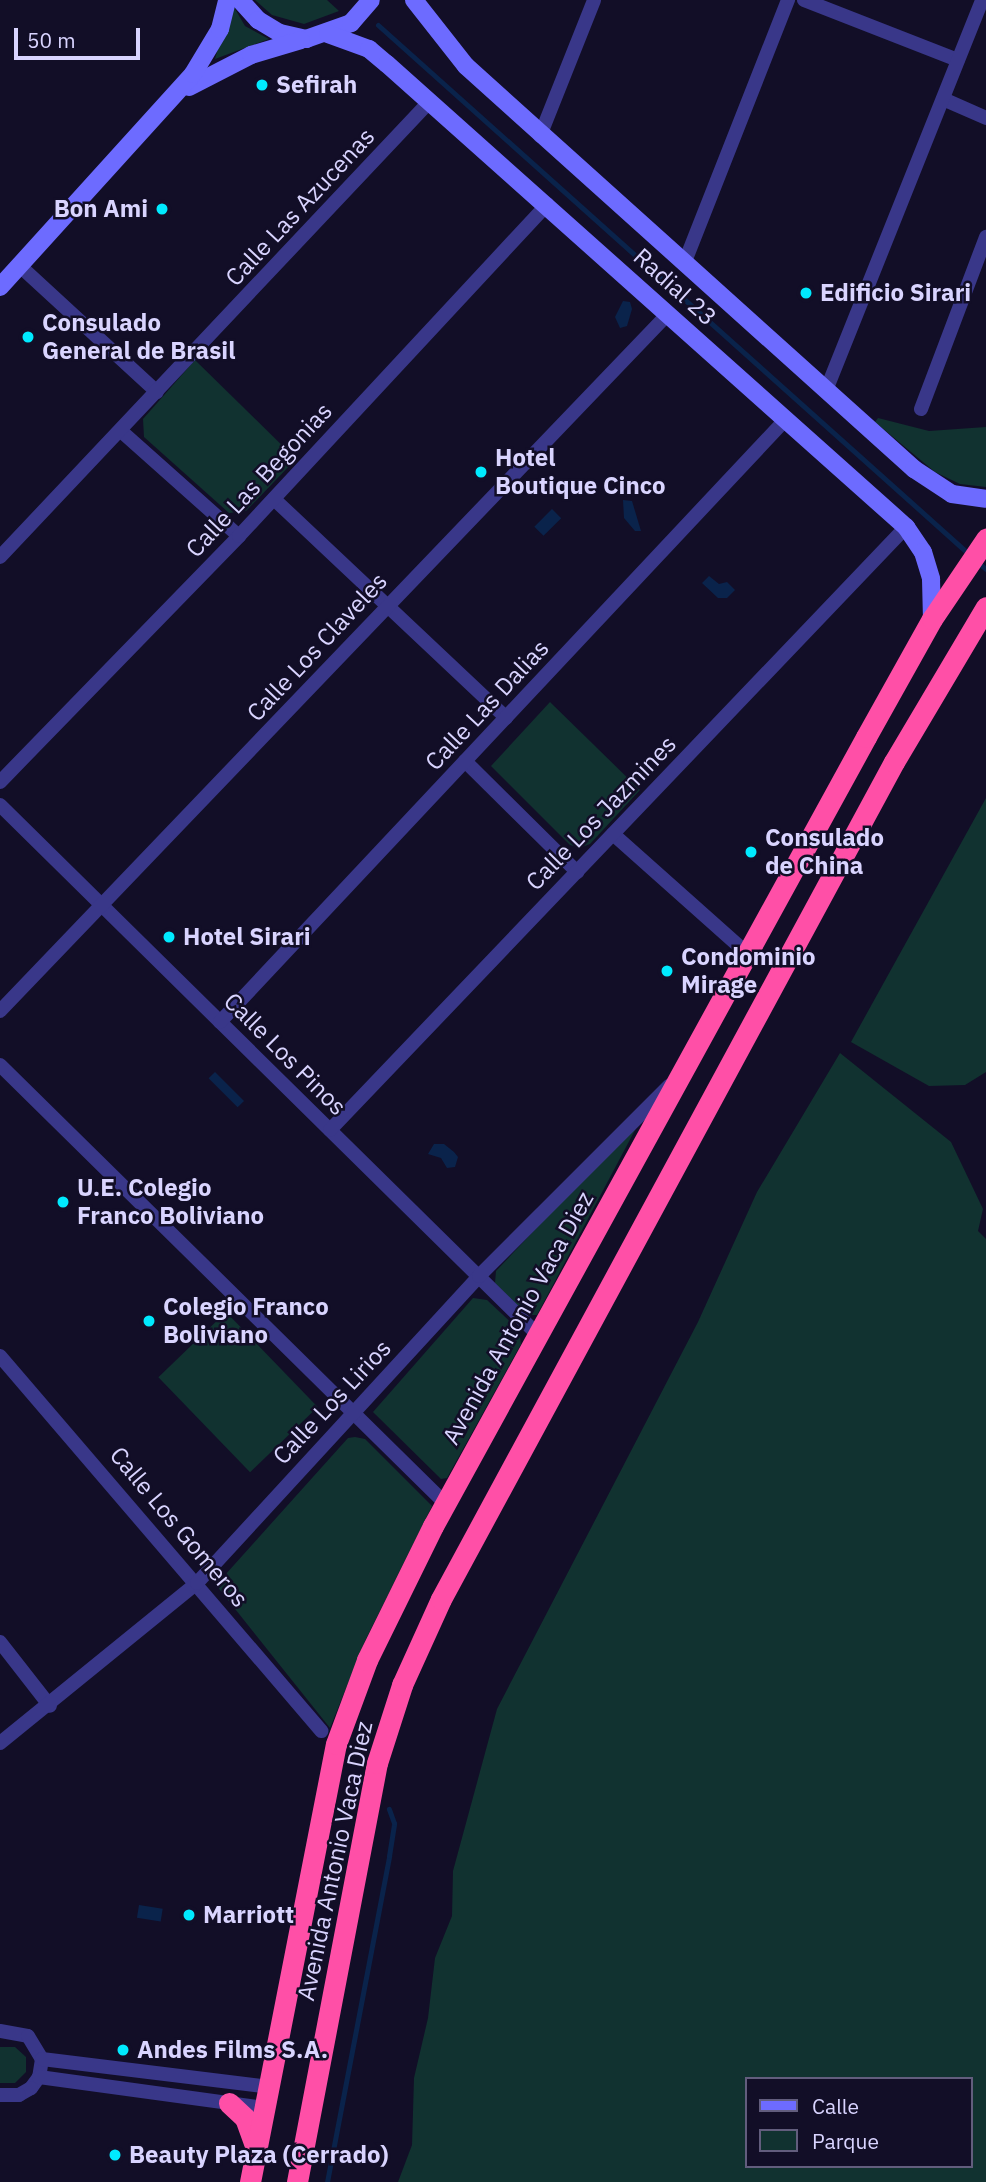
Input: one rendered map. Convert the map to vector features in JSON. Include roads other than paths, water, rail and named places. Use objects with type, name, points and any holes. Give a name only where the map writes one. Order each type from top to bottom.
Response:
[{"type":"highway","name":"Avenida Antonio Vaca Diez","points":[[250,2182],[336,1744],[367,1660],[446,1504],[932,619],[986,539]]},
{"type":"highway","name":"Avenida Antonio Vaca Diez","points":[[297,2182],[377,1763],[402,1685],[441,1599],[894,762],[986,607]]},
{"type":"highway","points":[[803,855],[783,915],[787,926],[803,932]]},
{"type":"highway","points":[[229,2103],[251,2128],[257,2149]]},
{"type":"street","points":[[0,287],[175,97],[209,53],[228,0]]},
{"type":"street","points":[[240,0],[258,20],[280,33],[306,39]]},
{"type":"street","points":[[175,97],[225,66],[328,34],[351,23],[370,0]]},
{"type":"street","name":"Radial 23","points":[[414,0],[466,66],[540,136],[827,388],[914,469],[952,494],[986,499]]},
{"type":"street","points":[[540,136],[594,0]]},
{"type":"street","points":[[684,264],[788,0]]},
{"type":"street","points":[[804,0],[958,60]]},
{"type":"street","points":[[827,388],[982,0]]},
{"type":"street","name":"Radial 23","points":[[328,34],[369,49],[426,105],[547,204],[906,527],[923,552],[931,579],[932,619]]},
{"type":"street","points":[[943,99],[986,118]]},
{"type":"street","name":"Calle Las Azucenas","points":[[0,556],[121,431],[426,105]]},
{"type":"street","name":"Calle Las Begonias","points":[[0,782],[239,536],[547,204]]},
{"type":"street","points":[[921,409],[986,237]]},
{"type":"street","points":[[20,266],[157,392]]},
{"type":"street","name":"Calle Los Claveles","points":[[0,1011],[668,314]]},
{"type":"street","name":"Calle Las Dalias","points":[[220,1022],[786,419]]},
{"type":"street","points":[[121,431],[239,536]]},
{"type":"street","points":[[274,499],[506,718]]},
{"type":"street","name":"Calle Los Jazmines","points":[[330,1130],[906,527]]},
{"type":"street","points":[[465,761],[577,872]]},
{"type":"street","name":"Calle Los Pinos","points":[[0,805],[538,1335]]},
{"type":"street","points":[[613,834],[749,956]]},
{"type":"street","points":[[0,1065],[446,1504]]},
{"type":"street","name":"Calle Los Lirios","points":[[0,1743],[50,1706],[197,1583],[479,1276],[682,1074]]},
{"type":"street","name":"Calle Los Gomeros","points":[[0,1356],[321,1731]]},
{"type":"street","points":[[0,1642],[50,1706]]},
{"type":"street","points":[[0,2031],[16,2030],[28,2036],[42,2059],[39,2077],[19,2095],[0,2095]]},
{"type":"street","points":[[42,2059],[269,2087]]},
{"type":"street","points":[[39,2077],[265,2108]]},
{"type":"water","points":[[623,301],[630,302],[632,309],[627,326],[620,328],[615,317]]},
{"type":"water","points":[[623,500],[632,501],[641,531],[635,531],[624,518]]},
{"type":"water","points":[[552,509],[561,518],[544,536],[534,527]]},
{"type":"water","points":[[709,576],[719,584],[727,582],[735,590],[727,598],[718,598],[702,583]]},
{"type":"water","points":[[215,1072],[244,1101],[238,1107],[209,1078]]},
{"type":"water","points":[[434,1144],[444,1144],[454,1152],[458,1157],[455,1167],[447,1168],[441,1158],[428,1154]]},
{"type":"water","points":[[139,1905],[163,1909],[161,1922],[137,1918]]},
{"type":"waterway","points":[[378,25],[970,555]]},
{"type":"waterway","points":[[977,562],[986,569]]},
{"type":"waterway","points":[[327,2182],[389,1856],[394,1823],[389,1809]]},
{"type":"place","name":"Sefirah","points":[[262,85]]},
{"type":"place","name":"Bon Ami","points":[[162,209]]},
{"type":"place","name":"Edificio Sirari","points":[[806,293]]},
{"type":"place","name":"Consulado General de Brasil","points":[[28,337]]},
{"type":"place","name":"Hotel Boutique Cinco","points":[[481,472]]},
{"type":"place","name":"Consulado de China","points":[[751,852]]},
{"type":"place","name":"Hotel Sirari","points":[[169,937]]},
{"type":"place","name":"Condominio Mirage","points":[[667,971]]},
{"type":"place","name":"U.E. Colegio Franco Boliviano","points":[[63,1202]]},
{"type":"place","name":"Colegio Franco Boliviano","points":[[149,1321]]},
{"type":"place","name":"Marriott","points":[[189,1915]]},
{"type":"place","name":"Andes Films S.A.","points":[[123,2050]]},
{"type":"place","name":"Beauty Plaza (Cerrado)","points":[[115,2155]]}]
